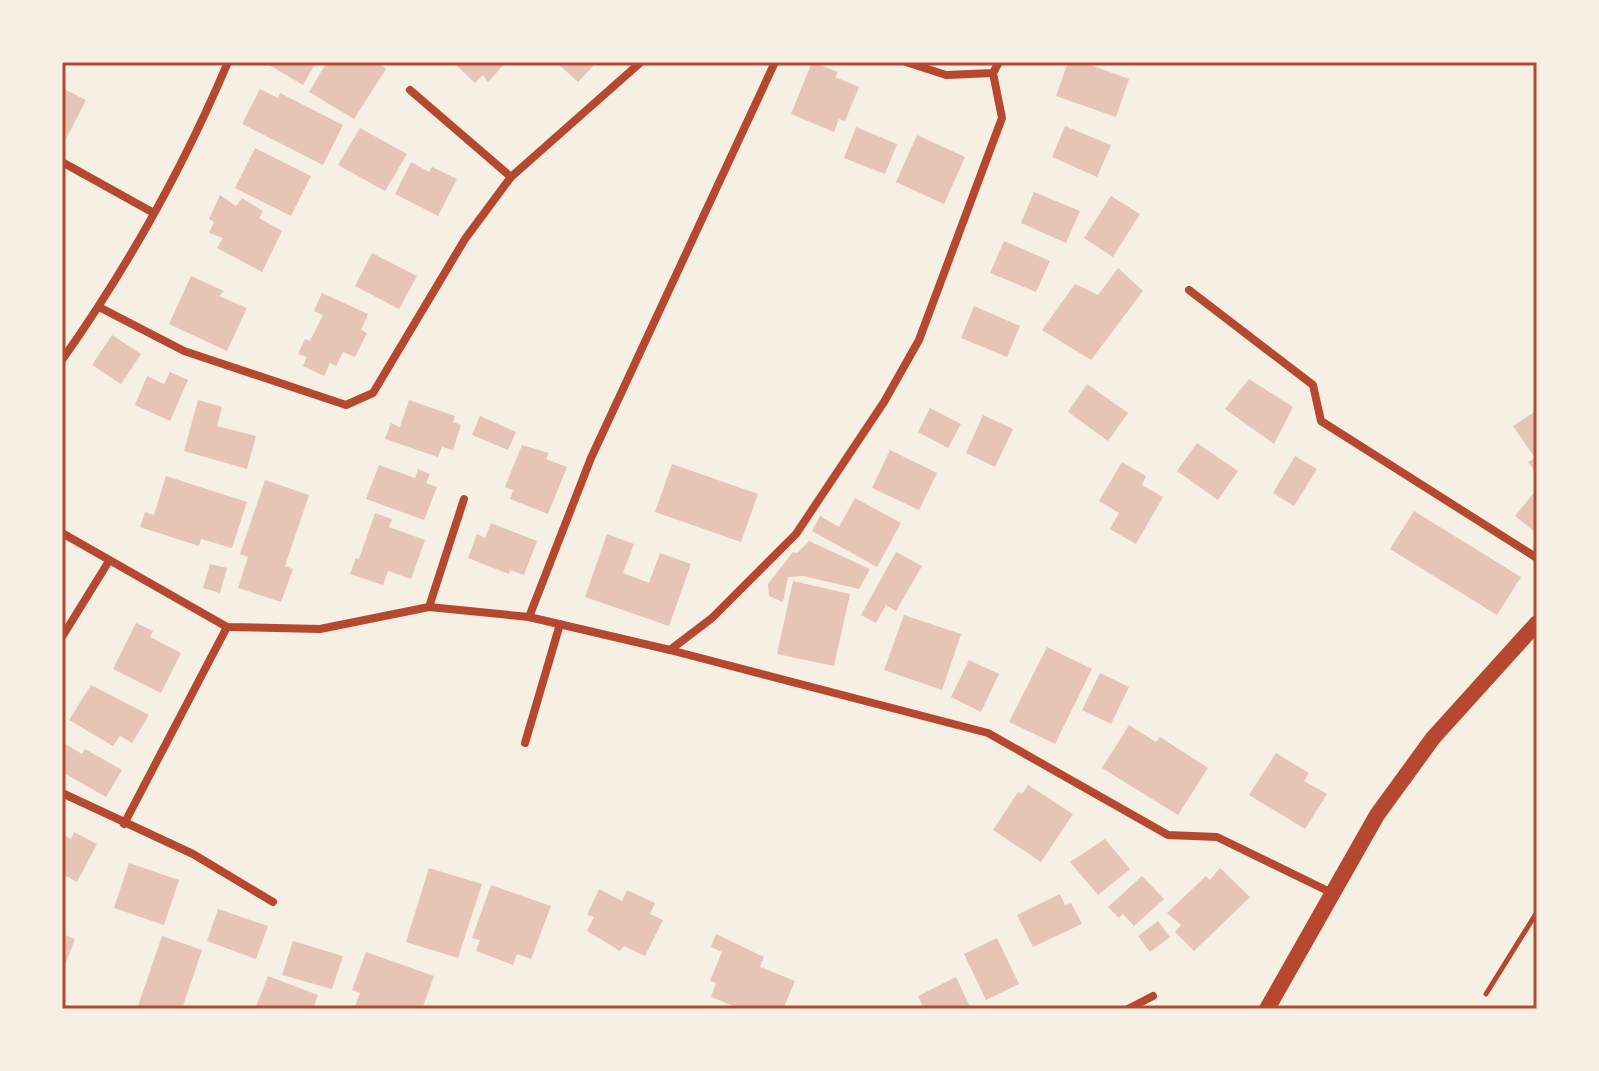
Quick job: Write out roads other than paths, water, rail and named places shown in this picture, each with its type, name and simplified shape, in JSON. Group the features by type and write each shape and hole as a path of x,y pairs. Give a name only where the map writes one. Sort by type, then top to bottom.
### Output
{"main road":[{"path":"1267,1009 1377,815 1433,738 1537,623"}],"street":[{"path":"62,360 99,307 203,121 228,62"},
{"path":"99,307 184,351 346,405 373,393 465,239 511,177 641,62"},
{"path":"529,617 591,458 775,62"},
{"path":"906,62 946,75 993,73"},
{"path":"670,650 712,618 796,534 884,402 919,340 1002,118 993,73 999,62"},
{"path":"410,90 511,177"},
{"path":"62,162 152,212"},
{"path":"1189,290 1313,385 1321,421 1537,558"},
{"path":"429,607 464,499"},
{"path":"62,533 227,627 320,629 429,607 529,617 670,650 988,733 1168,835 1217,837 1332,893"},
{"path":"62,637 109,561"},
{"path":"525,743 560,624"},
{"path":"124,824 227,627"},
{"path":"62,793 193,854 273,902"},
{"path":"1128,1009 1153,996"}]}
